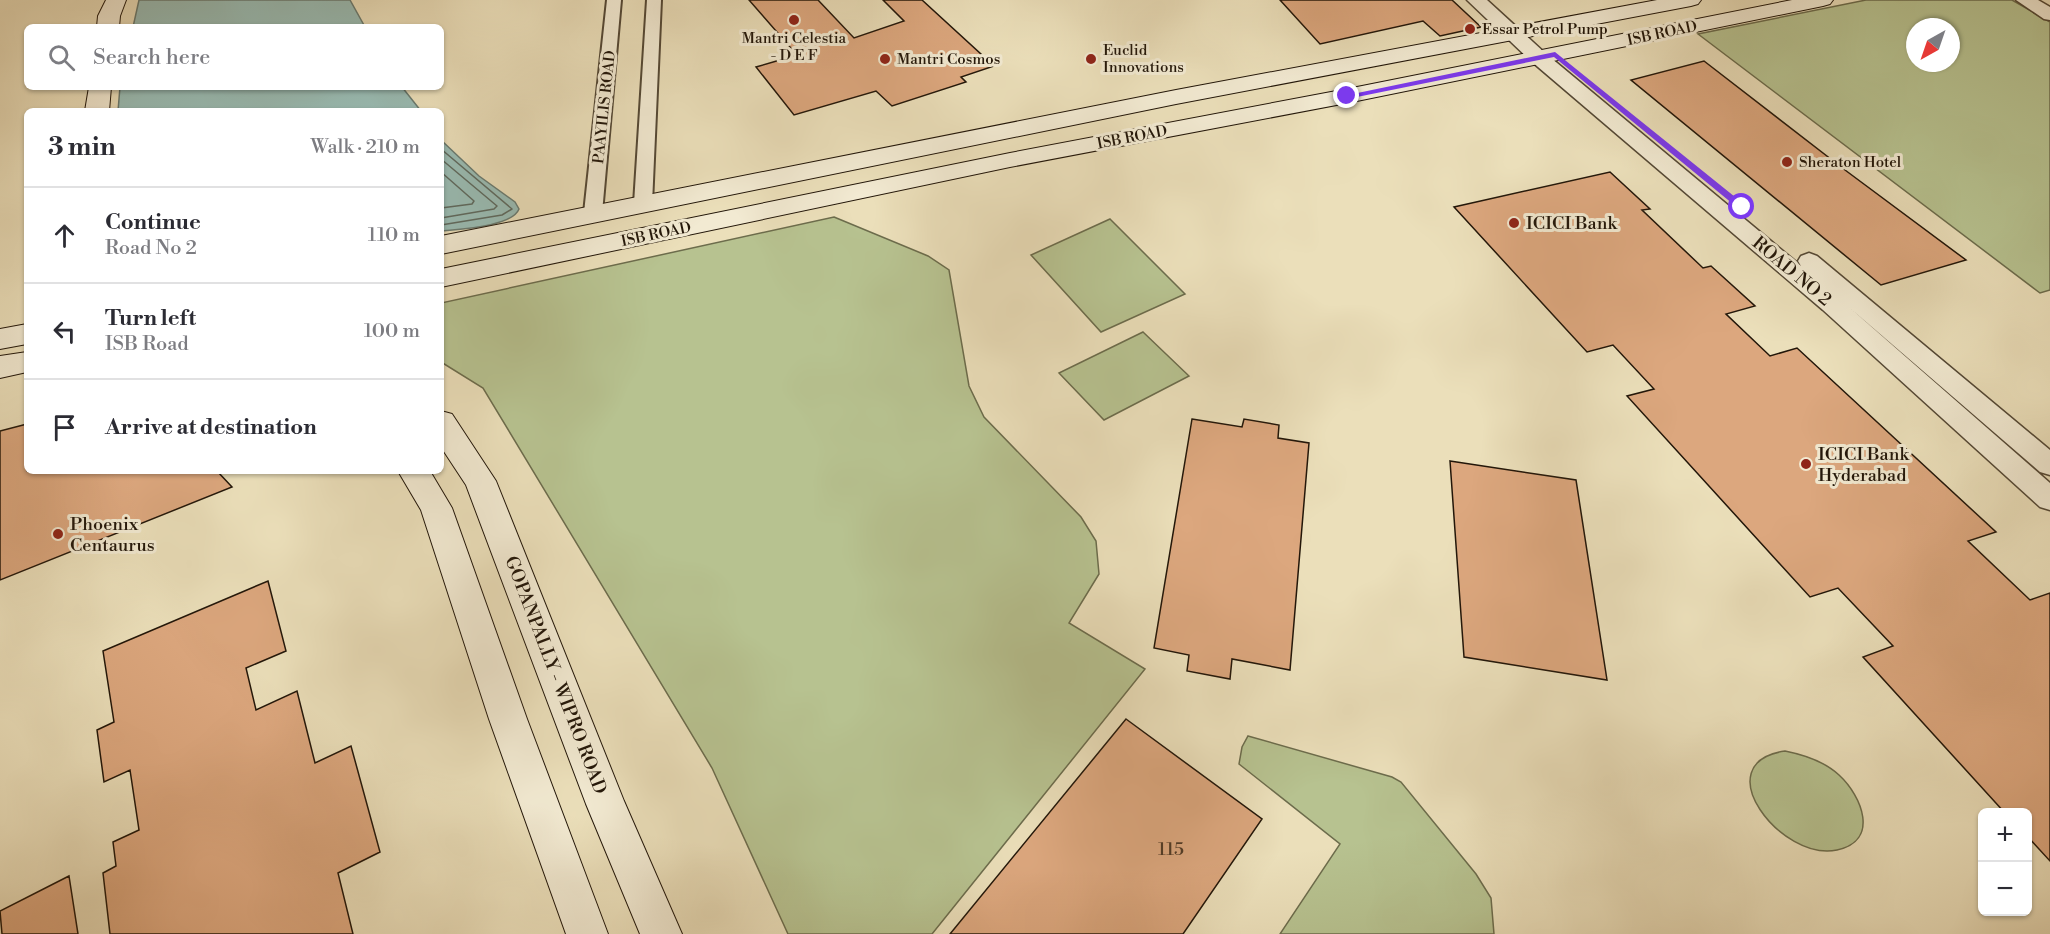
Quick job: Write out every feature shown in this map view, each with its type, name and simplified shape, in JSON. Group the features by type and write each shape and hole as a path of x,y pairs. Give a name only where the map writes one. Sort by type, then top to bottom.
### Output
{"main road":[{"path":"108,24 116,0"},
{"name":"ISB ROAD","path":"444,244 1176,97 1691,0"},
{"name":"ISB ROAD","path":"444,277 1010,160 1823,0"},
{"path":"76,108 78,90"},
{"path":"97,108 100,90"},
{"path":"0,339 24,335"},
{"path":"0,367 24,363"},
{"name":"GOPANPALLY - WIPRO ROAD","path":"444,427 480,481 606,804 661,934"},
{"path":"416,474 436,508 508,719 587,934"}],"street":[{"name":"PAAYILIS ROAD","path":"593,213 614,0"},
{"path":"643,204 654,0"},
{"name":"ROAD NO 2","path":"1476,0 1521,31"},
{"name":"ROAD NO 2","path":"1495,0 1546,56 1822,296 2050,499"},
{"path":"2025,0 2050,15"},
{"name":"ROAD NO 2","path":"1546,56 1883,322 2050,465"}],"green space":[{"path":"1866,0 2012,0 2050,22 2050,290 2040,293 1698,34"},
{"path":"834,217 928,256 949,270 969,386 984,417 1081,517 1096,541 1099,574 1069,623 1145,669 932,934 788,934 712,768 483,388 444,364 444,302"},
{"path":"1110,219 1185,294 1101,332 1031,255"},
{"path":"1143,332 1189,376 1104,420 1059,373"},
{"path":"1248,736 1392,777 1401,782 1476,874 1491,898 1494,934 1280,934 1340,844 1239,764 1242,747"},
{"path":"1785,751 1821,762 1839,775 1854,794 1863,817 1863,828 1859,837 1850,845 1837,850 1816,850 1794,841 1775,827 1760,810 1751,791 1751,773 1762,759"}],"water":[{"path":"139,0 350,0 363,24 134,24"},
{"path":"120,90 404,90 419,108 118,108"},
{"path":"444,143 479,176 515,202 519,209 506,220 472,228 444,231"}],"building":[{"name":"Mantri Cosmos","path":"749,0 818,0 854,38 904,21 883,0 922,0 994,66 961,77 966,82 892,106 876,91 794,115 756,67 797,55"},
{"path":"1280,0 1452,0 1481,27 1440,36 1423,21 1320,44"},
{"path":"1704,61 1966,260 1881,285 1631,80"},
{"name":"ICICI Bank Hyderabad","path":"1610,172 1650,209 1642,210 1703,268 1711,266 1755,306 1726,314 1770,356 1797,348 1996,532 1968,541 2030,600 2050,593 2050,861 2032,841 2032,808 2000,808 1863,657 1893,646 1838,588 1810,597 1627,396 1654,389 1613,345 1587,352 1454,207"},
{"path":"1192,419 1242,427 1244,419 1279,425 1278,438 1309,443 1290,670 1232,659 1230,679 1187,671 1189,655 1154,648"},
{"name":"Phoenix Centaurus","path":"24,425 24,474 220,474 232,487 0,580 0,431"},
{"path":"1450,461 1576,480 1607,680 1464,657"},
{"path":"268,581 286,651 246,668 256,710 297,691 315,763 351,746 380,852 338,873 353,934 110,934 103,873 116,866 113,842 139,830 130,770 104,782 97,730 114,722 103,651"},
{"path":"1126,719 1262,819 1183,934 950,934"},
{"path":"69,876 78,934 2,934 0,911"}],"place":[{"name":"Mantri Celestia - D E F","path":"794,20"},
{"name":"Essar Petrol Pump","path":"1470,29"},
{"name":"Mantri Cosmos","path":"885,59"},
{"name":"Euclid Innovations","path":"1091,59"},
{"name":"Sheraton Hotel","path":"1787,162"},
{"name":"ICICI Bank","path":"1514,223"},
{"name":"ICICI Bank Hyderabad","path":"1806,464"},
{"name":"Phoenix Centaurus","path":"58,534"}],"route":[{"path":"1347,96 1555,54 1742,207"}]}
